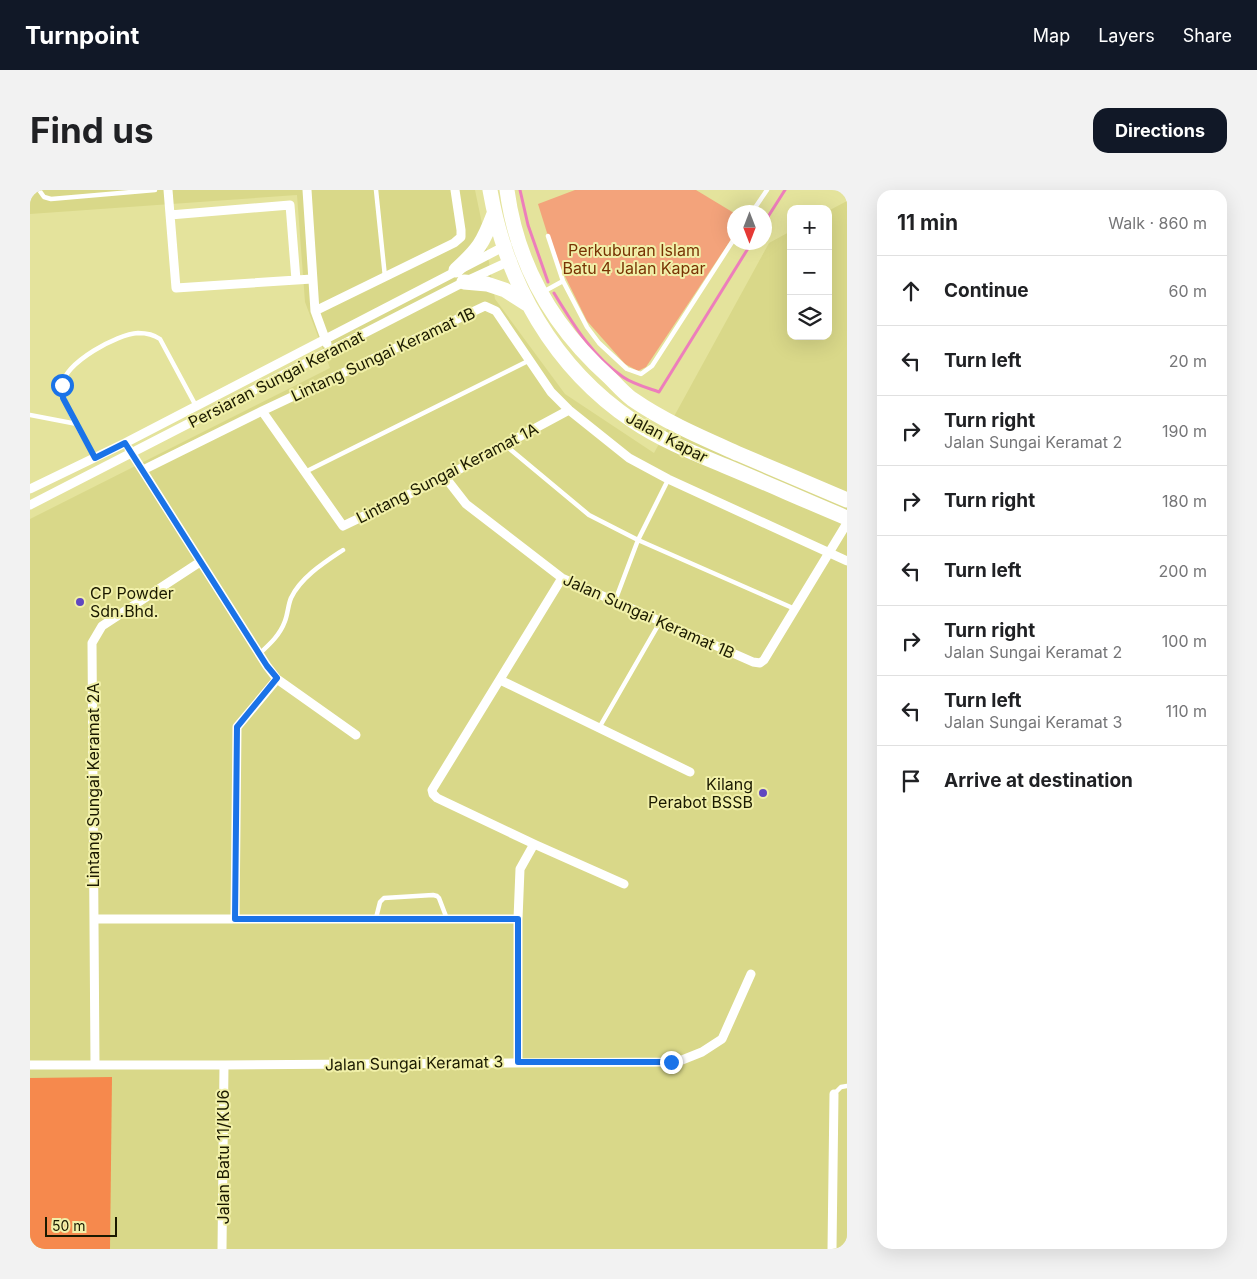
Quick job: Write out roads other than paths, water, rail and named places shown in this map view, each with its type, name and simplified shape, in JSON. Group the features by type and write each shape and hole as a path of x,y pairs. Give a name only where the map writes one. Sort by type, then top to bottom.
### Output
{"highway":[{"name":"Jalan Kapar","path":"490,190 494,214 509,262 527,304 541,328 567,363 610,405 635,423 682,448 847,518"},
{"name":"Jalan Kapar","path":"507,190 510,211 524,256 540,293 556,318 586,356 632,398 687,431 847,500"},
{"path":"494,214 485,238 460,276 505,290 527,304"}],"street":[{"path":"168,190 176,288 312,278"},
{"path":"307,190 315,311 324,340 331,351"},
{"path":"315,311 454,243 461,237 455,190"},
{"path":"170,215 290,205 296,280"},
{"name":"Persiaran Sungai Keramat","path":"30,506 331,351 460,276 504,246 519,240"},
{"name":"Persiaran Sungai Keramat","path":"30,489 125,443 324,340 460,276 524,256"},
{"name":"Lintang Sungai Keramat 1B","path":"142,470 262,410 485,306 496,311 551,392 569,410 630,458 668,480 847,561"},
{"name":"Lintang Sungai Keramat 1A","path":"262,410 343,526 445,477 569,410"},
{"path":"125,443 259,654 277,678 356,735"},
{"name":"Jalan Sungai Keramat 1B","path":"445,477 466,504 562,578 753,662 760,663 764,660 847,523"},
{"name":"Lintang Sungai Keramat 2A","path":"95,1064 92,643 102,626 200,562"},
{"path":"562,578 432,790 437,798 624,884"},
{"path":"235,919 237,727 277,678"},
{"path":"500,680 690,772"},
{"path":"518,1062 520,869 534,844"},
{"path":"94,919 518,919"},
{"name":"Jalan Sungai Keramat 3","path":"30,1065 677,1062 702,1052 722,1039 752,974"},
{"name":"Jalan Batu 11/KU6","path":"222,1249 224,1065"},
{"path":"832,1249 834,1094"}],"lane":[{"path":"39,190 44,197 51,199 155,190"},
{"path":"376,190 385,277"},
{"path":"757,205 767,190"},
{"path":"548,236 563,281 587,327 627,370 641,374 652,366 727,250"},
{"path":"540,293 563,281"},
{"path":"95,458 63,398 62,385 69,370 85,356 100,348 127,335 137,333 152,334 160,339 196,406"},
{"path":"305,472 530,360"},
{"path":"30,415 77,424"},
{"path":"505,445 589,514 638,540 795,609"},
{"path":"615,602 638,540 668,480"},
{"path":"259,654 275,640 285,622 292,598 306,579 324,562 343,550"},
{"path":"599,728 660,622"},
{"path":"376,919 380,902 384,898 433,895 437,896 446,919"},
{"path":"834,1094 841,1087 847,1086"}],"waterway":[{"path":"520,190 528,225 548,282"},
{"path":"772,210 785,190"},
{"path":"554,293 576,328 612,369 641,386 659,392 747,250"}],"place":[{"name":"CP Powder Sdn.Bhd.","path":"80,602"},
{"name":"Kilang Perabot BSSB","path":"763,793"}],"park label":[{"name":"Perkuburan Islam Batu 4 Jalan Kapar","path":"634,259"}]}
